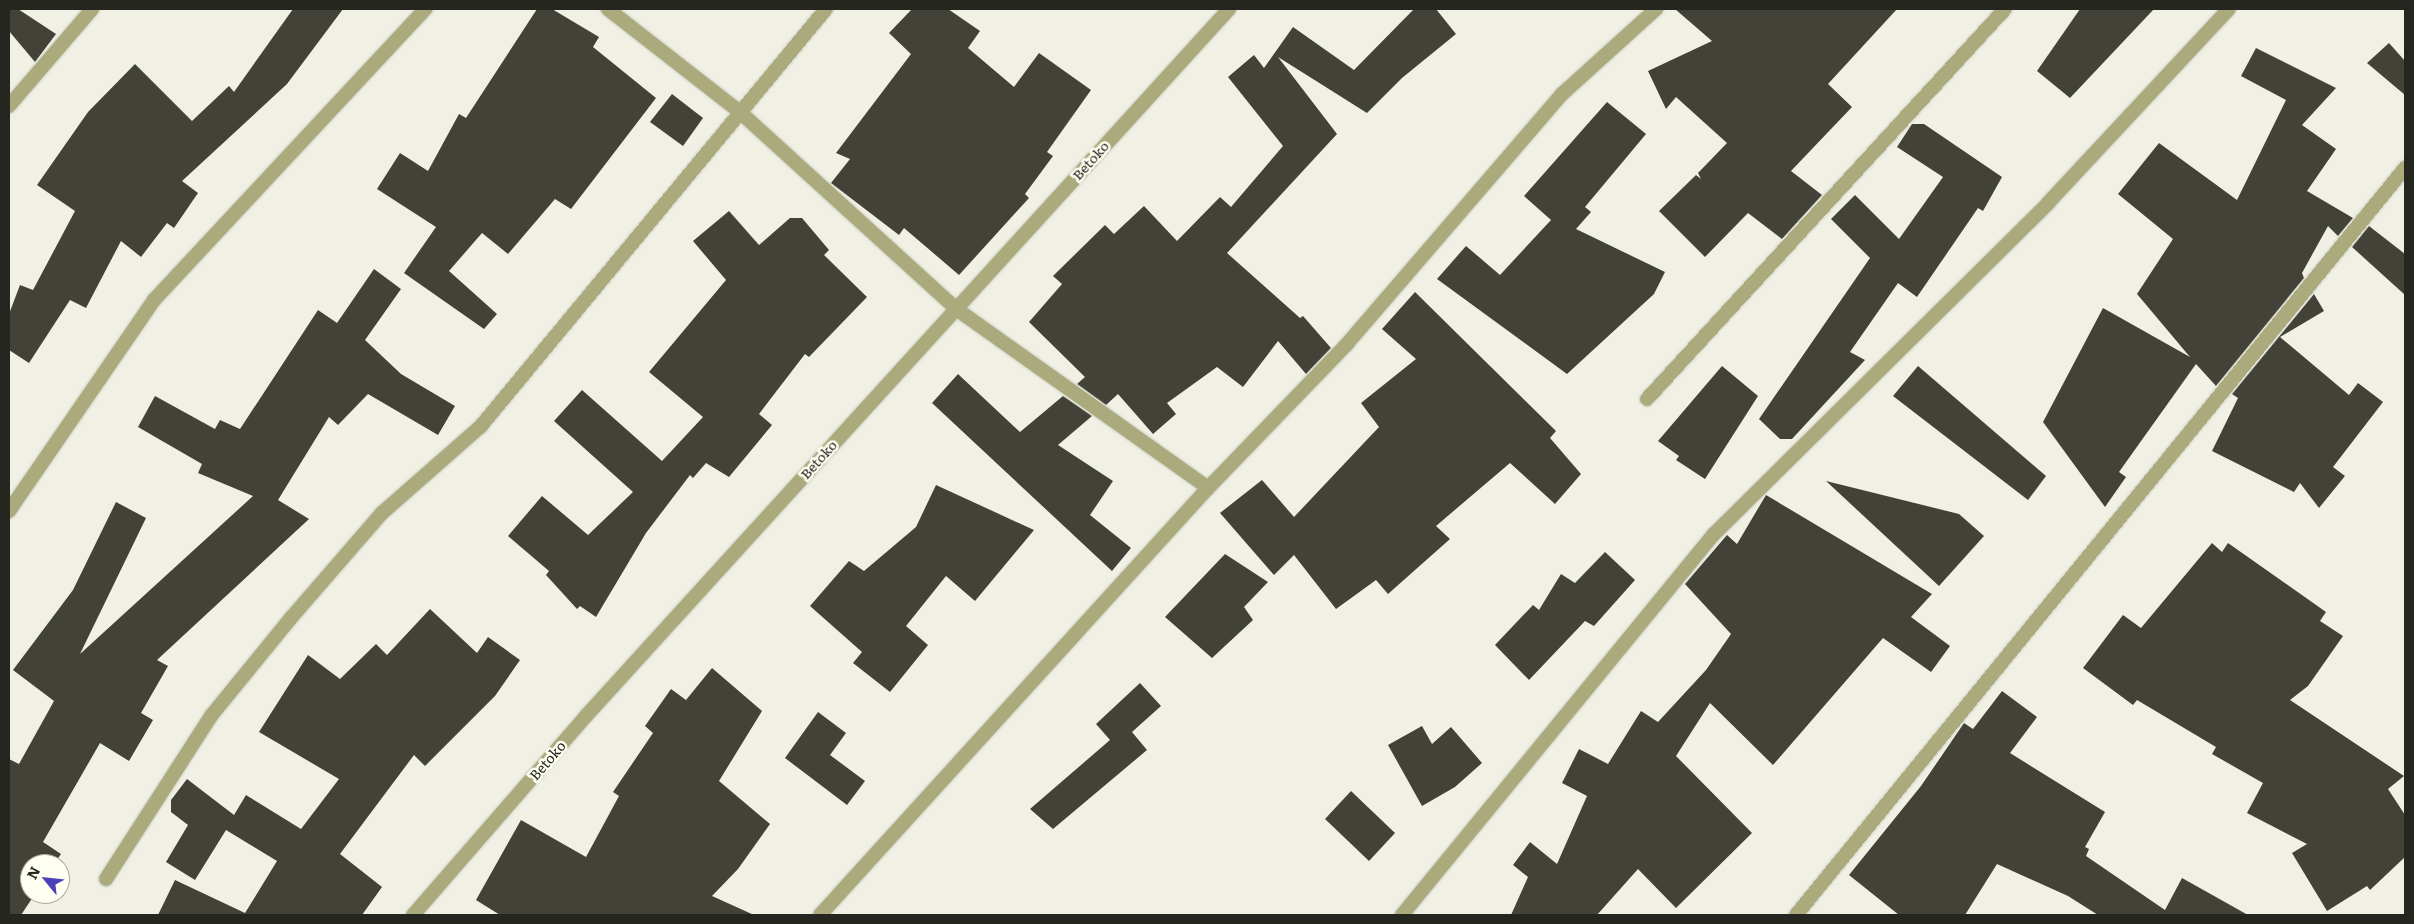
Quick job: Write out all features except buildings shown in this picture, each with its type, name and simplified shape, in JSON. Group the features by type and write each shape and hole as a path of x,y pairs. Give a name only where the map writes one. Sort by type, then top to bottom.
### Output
{"street":[{"path":"9,106 92,9"},
{"path":"9,510 154,300 425,9"},
{"path":"608,9 741,113 955,308 1208,488"},
{"path":"106,879 211,716 285,626 382,513 482,426 826,9"},
{"name":"Betoko","path":"413,915 586,716 955,308 1229,9"},
{"path":"820,915 1208,488 1347,344 1562,94 1656,9"},
{"path":"1647,399 2006,9"},
{"path":"1402,915 1714,534 2048,203 2229,9"},
{"path":"1796,915 2405,168"}]}
